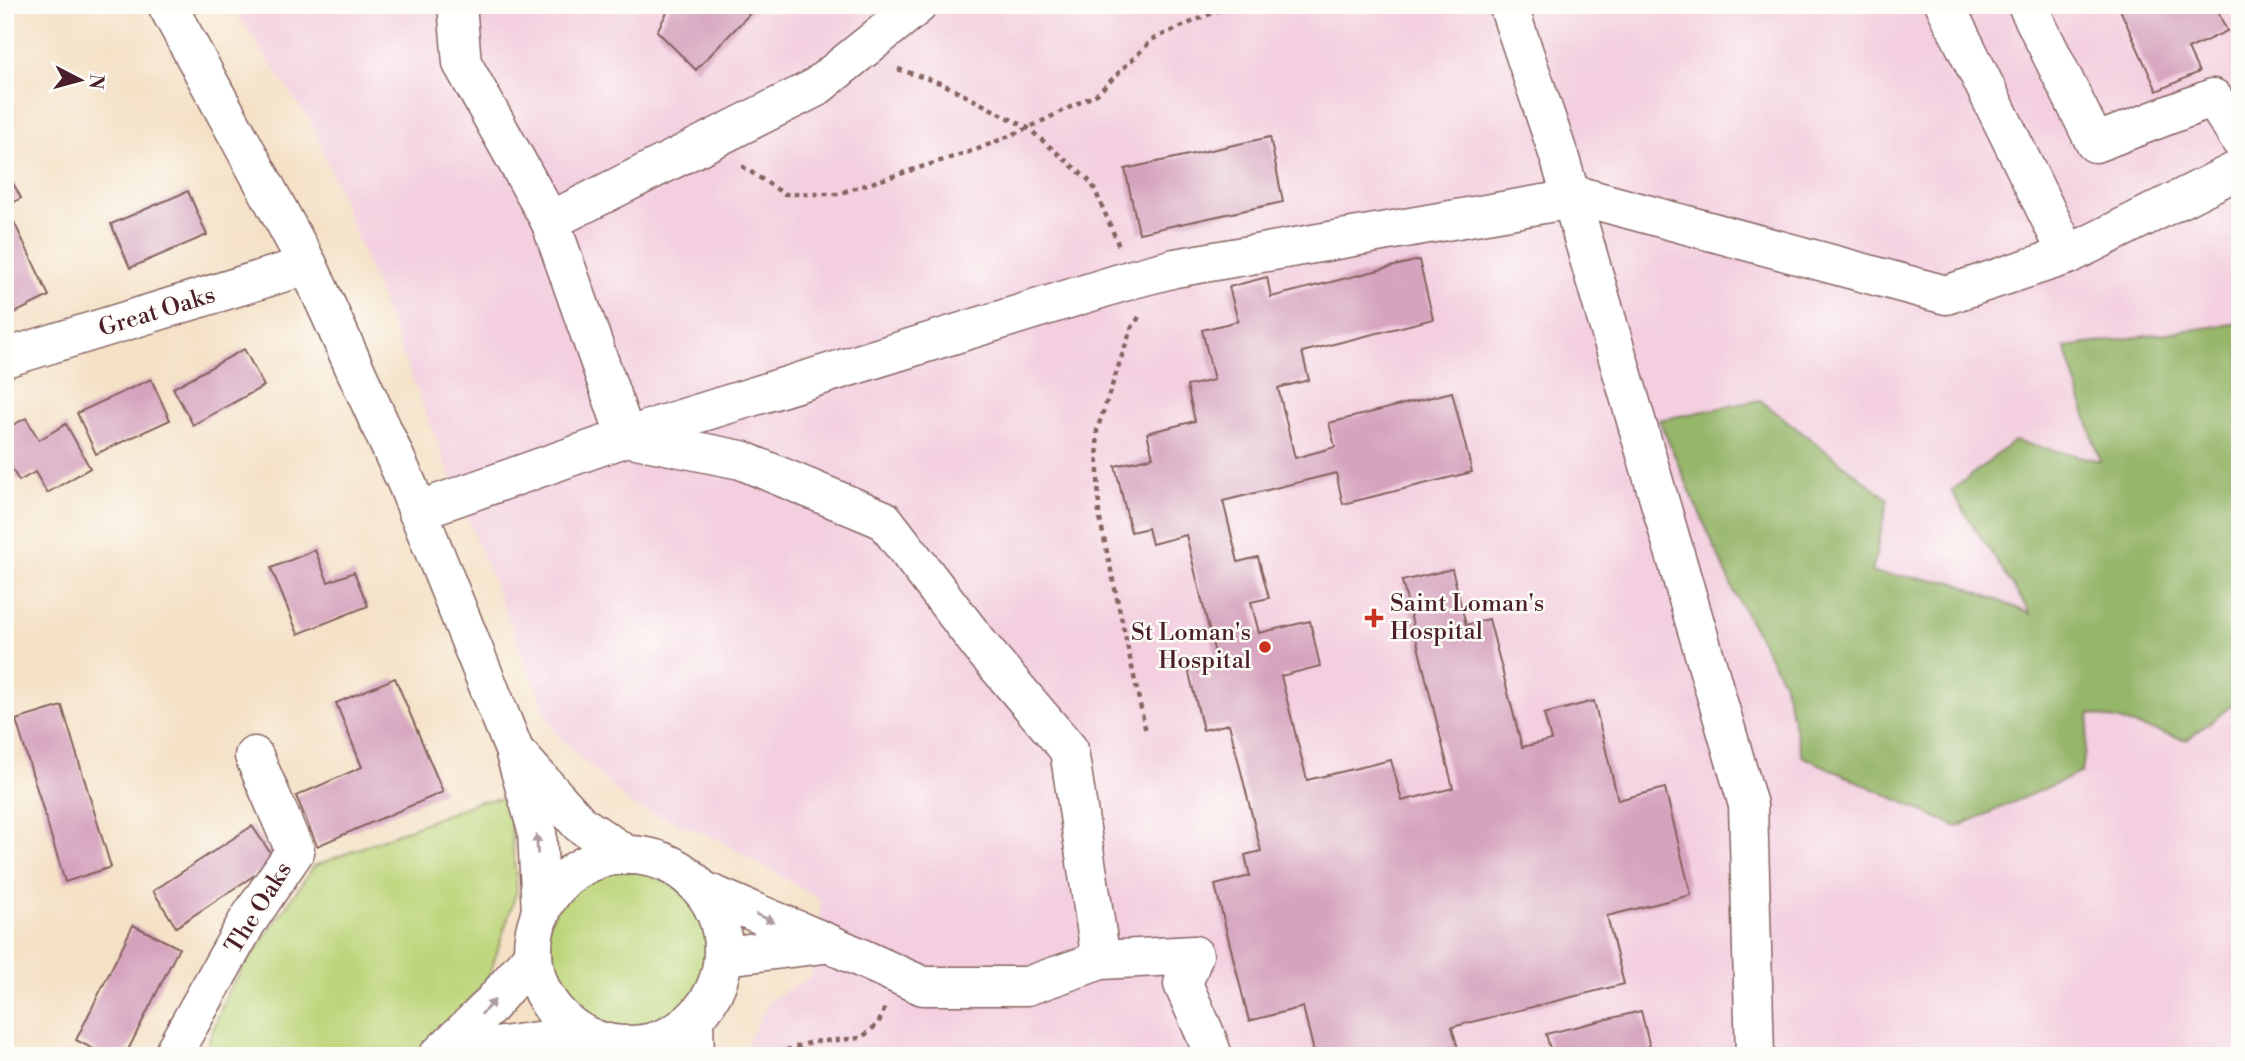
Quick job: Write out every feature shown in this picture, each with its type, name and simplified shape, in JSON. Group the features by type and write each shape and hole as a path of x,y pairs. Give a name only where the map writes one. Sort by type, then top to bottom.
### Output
{"street":[{"path":"167,5 308,265 417,511 514,750 537,830 541,913"},
{"path":"457,5 462,63 550,221 626,437"},
{"path":"550,221 815,88 918,5"},
{"path":"1508,5 1560,159 1748,805 1755,1056"},
{"path":"1945,5 2068,255"},
{"path":"2027,5 2095,143 2213,98 2240,140"},
{"path":"417,511 626,437 1175,268 1583,197 1946,295 2068,255 2240,169"},
{"name":"Great Oaks","path":"5,358 308,265"},
{"path":"626,437 741,460 884,520 982,648 1069,750 1101,960"},
{"path":"514,750 580,824 627,855"},
{"name":"The Oaks","path":"174,1056 247,922 295,851 254,756"},
{"path":"439,1055 544,1040 607,1046 636,1046 694,1038 720,978 724,956 722,933 715,910 702,890 687,875 669,864 649,858 627,855 606,858 585,866 567,878 552,894 541,913 535,933 533,955 538,982 551,1005 569,1025 607,1046"},
{"path":"702,890 923,986 1027,986 1101,960 1194,955 1183,984 1213,1056"},
{"path":"724,956 830,944"},
{"path":"439,1055 489,1007 533,955"}],"path":[{"path":"706,143 784,194 837,194 978,149 1028,128 1097,94 1153,39 1231,5"},
{"path":"855,55 943,84 1028,128 1091,183 1133,279"},
{"path":"1146,733 1099,515 1097,430 1130,329 1175,268"},
{"path":"767,1056 812,1042 861,1038 878,1024 898,975"}],"shaded area":[{"name":"Saint Loman's Hospital","path":"231,5 2240,5 2240,1056 743,1056 770,1000 812,976 821,900 719,840 630,804 554,732 313,126"}],"green space":[{"path":"2240,323 2240,699 2187,740 2090,713 2082,772 1957,827 1802,756 1783,681 1735,594 1659,420 1760,400 1888,499 1872,573 1953,582 2031,614 1951,491 2014,441 2100,461 2065,347"},
{"path":"508,798 517,890 489,976 426,1056 203,1056 229,989 314,866 480,801"},
{"path":"626,871 657,877 684,895 702,922 708,953 702,984 684,1011 657,1029 626,1035 595,1029 568,1011 550,984 544,953 550,922 568,895 595,877"}],"building":[{"path":"671,5 758,5 696,70 657,31"},
{"path":"2118,5 2215,5 2227,31 2188,49 2199,72 2157,91"},
{"path":"1270,137 1283,202 1139,233 1125,169"},
{"path":"5,168 21,198 5,207"},
{"path":"188,191 207,235 130,268 111,224"},
{"path":"13,220 49,296 13,314 5,297 5,223"},
{"name":"St Loman's Hospital","path":"1419,260 1433,319 1302,352 1309,380 1278,388 1295,458 1335,447 1329,423 1452,392 1472,472 1343,504 1336,473 1223,501 1238,562 1258,557 1269,598 1251,602 1259,633 1310,621 1320,666 1281,676 1307,780 1391,760 1402,801 1453,788 1402,581 1452,569 1466,625 1489,619 1522,747 1551,740 1544,714 1594,701 1618,800 1665,788 1691,895 1607,916 1624,984 1452,1027 1460,1056 1315,1056 1303,1007 1249,1021 1215,885 1250,876 1245,855 1261,851 1229,724 1203,730 1188,669 1217,662 1186,535 1152,544 1148,528 1131,532 1115,466 1153,457 1147,433 1195,421 1187,386 1214,380 1202,330 1238,321 1229,287 1267,277 1271,297"},
{"path":"244,349 264,386 193,425 173,388"},
{"path":"151,379 170,420 96,454 77,413"},
{"path":"26,418 39,440 66,424 90,468 47,493 35,472 19,481 5,457 5,429"},
{"path":"315,550 328,582 354,572 368,606 298,634 271,568"},
{"path":"395,678 443,792 317,846 296,796 362,767 336,703"},
{"path":"62,706 111,867 65,882 16,720"},
{"path":"252,826 276,861 176,927 153,891"},
{"path":"133,925 179,948 125,1056 107,1056 76,1040"},
{"path":"1641,1011 1652,1056 1552,1056 1546,1034"}],"place":[{"name":"Saint Loman's Hospital","path":"1374,618"},
{"name":"St Loman's Hospital","path":"1265,647"}]}
